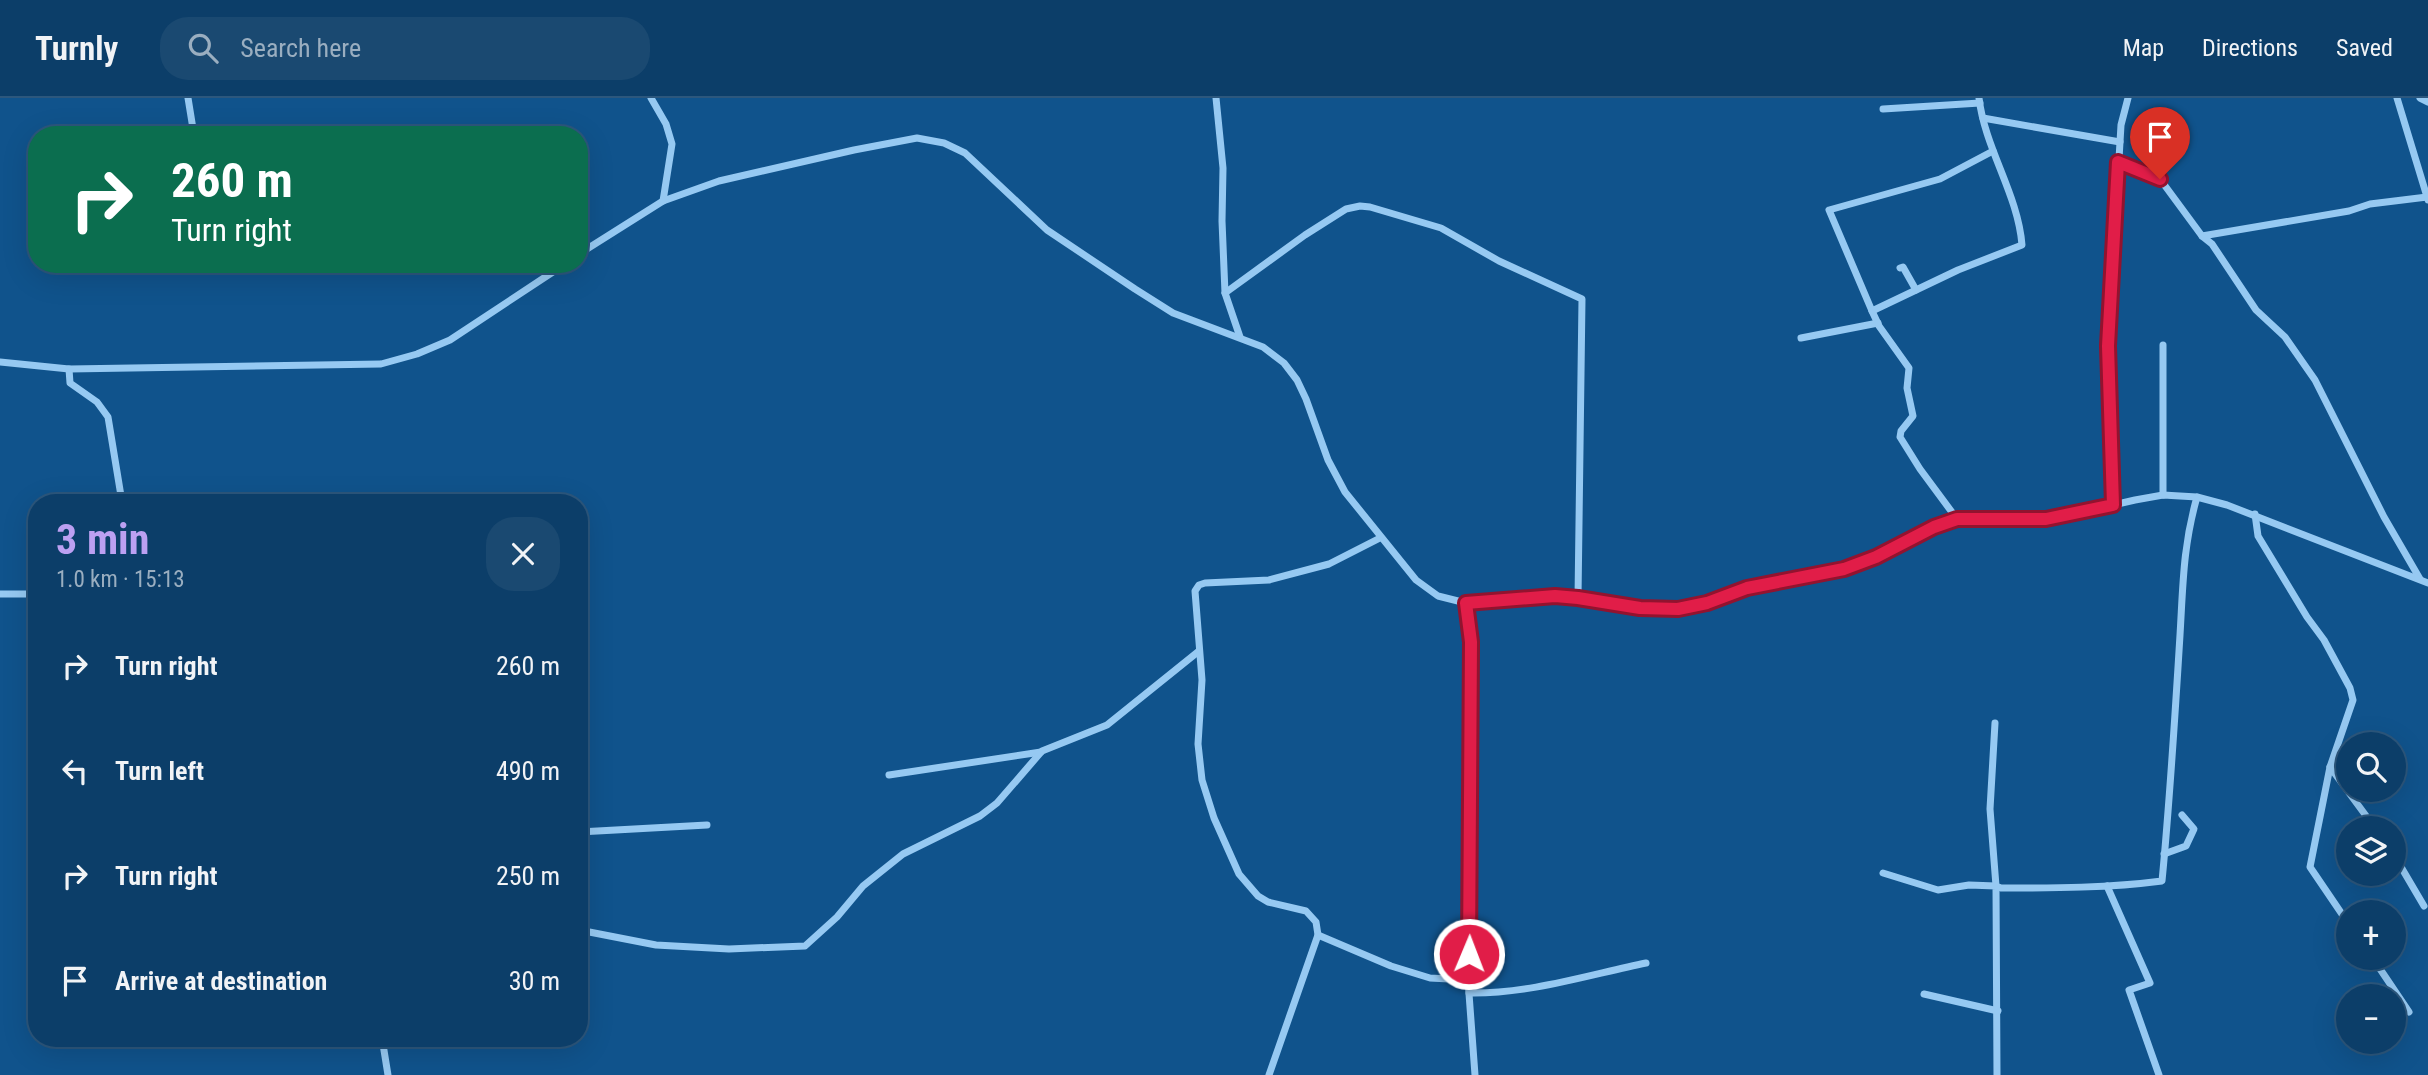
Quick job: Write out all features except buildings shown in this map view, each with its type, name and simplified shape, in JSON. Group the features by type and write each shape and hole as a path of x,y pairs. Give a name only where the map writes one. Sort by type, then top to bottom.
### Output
{"street":[{"path":"188,98 193,126"},
{"path":"651,98 666,124 672,144 663,201"},
{"path":"1216,98 1223,168 1225,293 1240,337"},
{"path":"2113,505 2108,346 2118,162 2121,125 2128,98"},
{"path":"2202,236 2349,211 2370,204 2427,199 2397,98"},
{"path":"2420,98 2428,102"},
{"path":"1872,312 1958,270 2022,245 2013,204 1999,160 1993,151 1980,100 1883,109"},
{"path":"1983,118 2120,142"},
{"path":"588,248 663,201 719,181 917,138 944,143 965,153 1046,230 1135,289 1173,313 1264,347 1284,363 1297,380 1306,399 1328,460 1345,492 1416,580 1438,596 1466,603 1555,596 1640,608 1678,609 1707,603 1747,588 1844,569 1957,519 2046,519 2163,495 2197,497 2255,514 2424,581"},
{"path":"1957,519 1920,469 1900,436 1913,416 1907,388 1909,368 1872,312 1829,210 1940,178 1993,151"},
{"path":"2118,162 2160,179 2202,236 2212,244 2256,310 2285,337 2315,380 2384,517 2424,581"},
{"path":"1225,293 1346,209 1370,206 1448,231 1499,261 1582,299 1578,598"},
{"path":"1900,268 1903,267 1916,290"},
{"path":"0,362 69,369 381,364 417,354 450,340 551,273"},
{"path":"1801,338 1878,323"},
{"path":"2163,345 2163,495"},
{"path":"69,369 71,383 97,402 108,417 121,494"},
{"path":"1883,873 1938,890 1969,886 2107,886 2162,881 2175,729 2181,589 2187,532 2197,497"},
{"path":"2255,514 2258,537 2324,640 2350,688 2353,700 2330,767 2310,867 2336,905"},
{"path":"1269,1075 1318,934 1312,916 1306,911 1268,902 1252,889 1239,874 1214,818 1202,780 1198,744 1202,680 1195,598 1199,585 1269,580 1329,564 1380,538"},
{"path":"0,594 28,594"},
{"path":"1466,603 1471,642 1468,980 1475,1075"},
{"path":"889,775 1042,751 1107,725 1199,651"},
{"path":"1995,723 1990,809 1996,886 1997,1075"},
{"path":"588,932 656,945 729,949 805,946 837,917 863,886 903,854 980,816 997,803 1042,751"},
{"path":"2330,767 2366,816"},
{"path":"2164,854 2186,846 2194,829 2182,815"},
{"path":"588,832 707,825"},
{"path":"2406,875 2424,906"},
{"path":"2107,886 2150,983 2129,990 2159,1075"},
{"path":"1318,934 1391,966 1430,978 1468,980"},
{"path":"1469,993 1521,989 1646,963"},
{"path":"2381,970 2409,1012"},
{"path":"1924,994 1998,1012"},
{"path":"383,1047 388,1075"}],"route":[{"path":"1469,954 1471,642 1466,603 1555,596 1640,608 1678,609 1707,603 1747,588 1844,569 1957,519 2046,519 2113,505 2108,346 2118,162 2160,179"}]}
